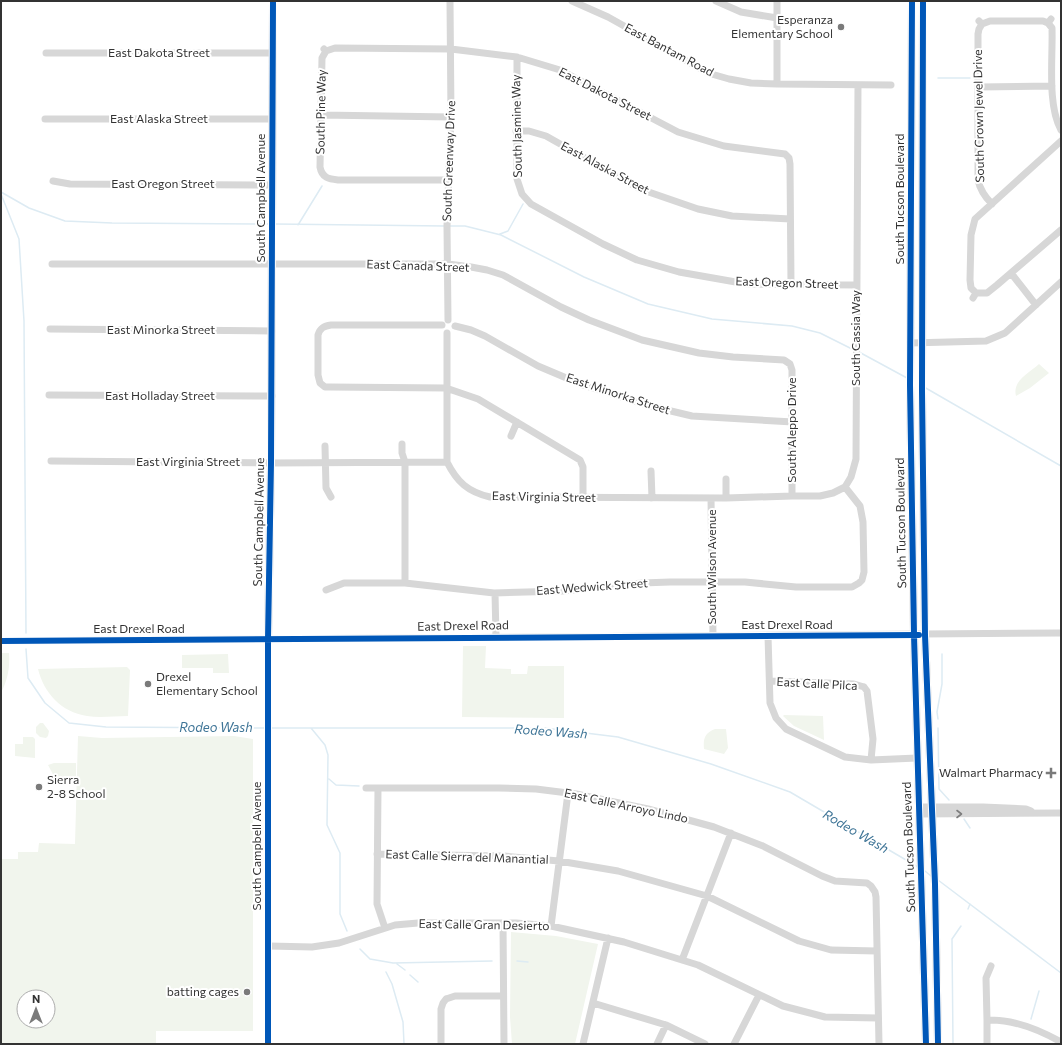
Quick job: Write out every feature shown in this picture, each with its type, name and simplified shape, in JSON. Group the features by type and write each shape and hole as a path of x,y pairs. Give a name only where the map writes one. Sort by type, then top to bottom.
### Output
{"main road":[{"name":"South Campbell Avenue","path":"268,1044 268,639 272,463 273,1"},
{"name":"South Tucson Boulevard","path":"912,1 910,385 914,635 926,1044"},
{"name":"South Tucson Boulevard","path":"923,1 922,391 925,635 935,884 938,1044"}],"street":[{"name":"South Greenway Drive","path":"448,320 447,226 451,117 450,1"},
{"name":"East Bantam Road","path":"572,1 608,17 708,73 751,84 891,85"},
{"path":"716,1 741,12 777,18"},
{"path":"777,1 777,84"},
{"name":"South Crown Jewel Drive","path":"992,204 980,188 978,180 978,34 980,23 990,21 1050,21 1052,28 1052,86"},
{"name":"East Dakota Street","path":"325,50 336,48 450,49 517,57 560,70 678,132 724,146 787,154 790,164 790,219"},
{"name":"South Pine Way","path":"325,50 322,58 320,167 323,178 338,180 448,180"},
{"name":"East Dakota Street","path":"46,52 272,53"},
{"name":"South Jasmine Way","path":"517,57 517,179 522,194"},
{"name":"South Cassia Way","path":"846,487 851,477 856,460 858,85"},
{"path":"979,87 1052,86 1053,108 1056,122 1061,130"},
{"path":"321,115 451,117"},
{"name":"East Alaska Street","path":"45,119 272,119"},
{"name":"East Alaska Street","path":"516,131 529,131 542,134 640,189 698,209 732,216 790,219"},
{"path":"1061,141 975,219 971,235 970,280 971,288 975,295 987,292 1061,230"},
{"name":"East Oregon Street","path":"53,181 70,184 272,185"},
{"name":"East Oregon Street","path":"522,194 531,204 603,244 637,260 679,272 747,284 856,285"},
{"path":"790,219 791,284"},
{"name":"East Canada Street","path":"52,264 448,264 471,267 503,275 561,307 642,340 699,353 733,357 780,359 791,363"},
{"path":"1011,273 1036,305"},
{"path":"910,343 985,342 1005,333 1061,282"},
{"path":"447,333 452,332 454,326 453,322 448,320 443,322 442,325 331,325 323,327 319,330 318,335 318,375 320,383 325,387 446,388 478,399 581,459 583,467 583,498"},
{"path":"442,325 442,330 447,333"},
{"name":"East Minorka Street","path":"454,326 471,330 486,336 538,366 583,385 650,406 692,416 792,422"},
{"name":"East Minorka Street","path":"50,329 272,331"},
{"path":"447,333 447,462"},
{"name":"South Aleppo Drive","path":"791,363 792,496"},
{"name":"East Holladay Street","path":"49,395 272,396"},
{"path":"511,436 518,422"},
{"path":"402,444 402,453 405,462 405,583"},
{"path":"325,446 326,488 331,497"},
{"name":"East Virginia Street","path":"51,461 272,463 447,462 457,479 469,490 480,495 490,497 726,498 820,496 833,493 846,487"},
{"path":"651,471 652,498"},
{"path":"726,479 726,498"},
{"name":"East Wedwick Street","path":"326,590 344,583 405,583 495,593 571,590 642,583 745,582 796,587 852,587 861,584 864,572 863,522 860,506 846,487"},
{"name":"South Wilson Avenue","path":"711,498 712,636"},
{"path":"495,593 496,637"},
{"name":"East Drexel Road","path":"1,641 1061,633"},
{"path":"768,636 770,703 776,718 786,730 845,757 871,760 917,758"},
{"name":"East Calle Pilca","path":"770,681 865,685 873,739 871,760"},
{"name":"East Calle Arroyo Lindo","path":"366,788 536,789 568,793 648,809 714,827 763,846 835,881 874,884 876,897 877,951"},
{"path":"378,788 377,904 385,928"},
{"path":"552,926 568,793"},
{"path":"920,810 1026,814 1034,812 1061,813"},
{"path":"682,960 731,833"},
{"name":"East Calle Sierra del Manantial","path":"377,854 503,856 559,861 618,871 707,896 799,941 831,950 877,951"},
{"name":"East Calle Gran Desierto","path":"269,946 312,947 339,943 395,925 418,923 503,923 552,926 624,942 698,965 759,996 783,1006 825,1017 878,1018"},
{"path":"503,923 504,1044"},
{"path":"583,1044 608,938"},
{"path":"877,951 879,1044"},
{"path":"987,1044 986,978 991,966"},
{"path":"442,1044 441,1009 444,997 503,996"},
{"path":"734,1044 759,996"},
{"path":"593,1002 666,1025 705,1044"},
{"path":"987,1020 1014,1022 1040,1031 1061,1042"},
{"path":"657,1044 666,1025"}],"shaded area":[{"path":"1039,364 1049,373 1030,388 1016,396 1016,386 1026,374"},
{"path":"463,646 486,646 485,668 511,669 511,674 527,674 528,666 564,666 564,718 462,717"},
{"path":"1,653 9,653 9,669 1,693"},
{"path":"228,654 229,673 213,673 213,668 182,668 182,655"},
{"path":"127,667 130,670 128,716 102,717 78,714 62,706 49,693 38,669"},
{"path":"783,716 823,716 824,740 794,726"},
{"path":"40,723 43,723 49,731 46,738 40,737 36,733 36,727"},
{"path":"715,729 726,729 728,748 724,754 704,749 705,736"},
{"path":"78,736 102,738 234,736 253,739 253,1031 156,1031 156,1044 1,1044 1,859 18,859 18,852 38,852 39,843 75,844"},
{"path":"23,737 33,737 35,739 35,758 15,756 15,744 23,744"},
{"path":"54,763 76,763 76,780 56,780 48,765"},
{"path":"511,932 556,936 598,944 575,1044 512,1044 510,1017"}],"waterway":[{"path":"938,78 970,78"},
{"path":"298,225 322,186"},
{"path":"1,192 29,208 65,221 112,223 269,224"},
{"path":"1,194 19,239 24,321 26,633"},
{"path":"500,234 508,231 523,204"},
{"path":"275,224 445,226"},
{"path":"449,226 465,226 501,235 584,277 648,304 712,319 792,326 820,333 854,350"},
{"path":"859,352 907,378"},
{"path":"924,387 1061,466"},
{"name":"Rodeo Wash","path":"26,649 28,678 45,703 69,723 106,727 265,728"},
{"path":"938,719 937,712 942,684 942,654"},
{"name":"Rodeo Wash","path":"271,728 545,728 618,737 711,764 790,792 918,867"},
{"path":"311,728 325,745 328,755 327,825 340,853 340,914 347,931"},
{"path":"938,728 939,789 949,800"},
{"path":"329,779 336,785 359,786"},
{"path":"964,819 970,828"},
{"name":"Rodeo Wash","path":"925,871 931,876"},
{"name":"Rodeo Wash","path":"938,880 1061,973"},
{"name":"Rodeo Wash","path":"968,909 970,904"},
{"path":"953,1044 952,939 961,926"},
{"path":"360,949 370,959 393,963 492,961"},
{"path":"517,961 528,962"},
{"path":"397,964 405,970"},
{"path":"386,972 392,984 403,1022 404,1044"},
{"path":"410,975 418,982"},
{"path":"1031,1019 1039,991"}],"cycle path":[{"path":"268,1044 268,639 271,463 273,1"},
{"path":"912,1 910,385 914,635 926,1044"},
{"path":"923,1 922,391 925,635 935,884 938,1044"},
{"path":"1,641 919,635"}],"place":[{"name":"Esperanza Elementary School","path":"841,27"},
{"name":"Drexel Elementary School","path":"148,684"},
{"name":"Walmart Pharmacy","path":"1051,773"},
{"name":"Sierra 2-8 School","path":"39,787"},
{"name":"batting cages","path":"247,992"}]}
